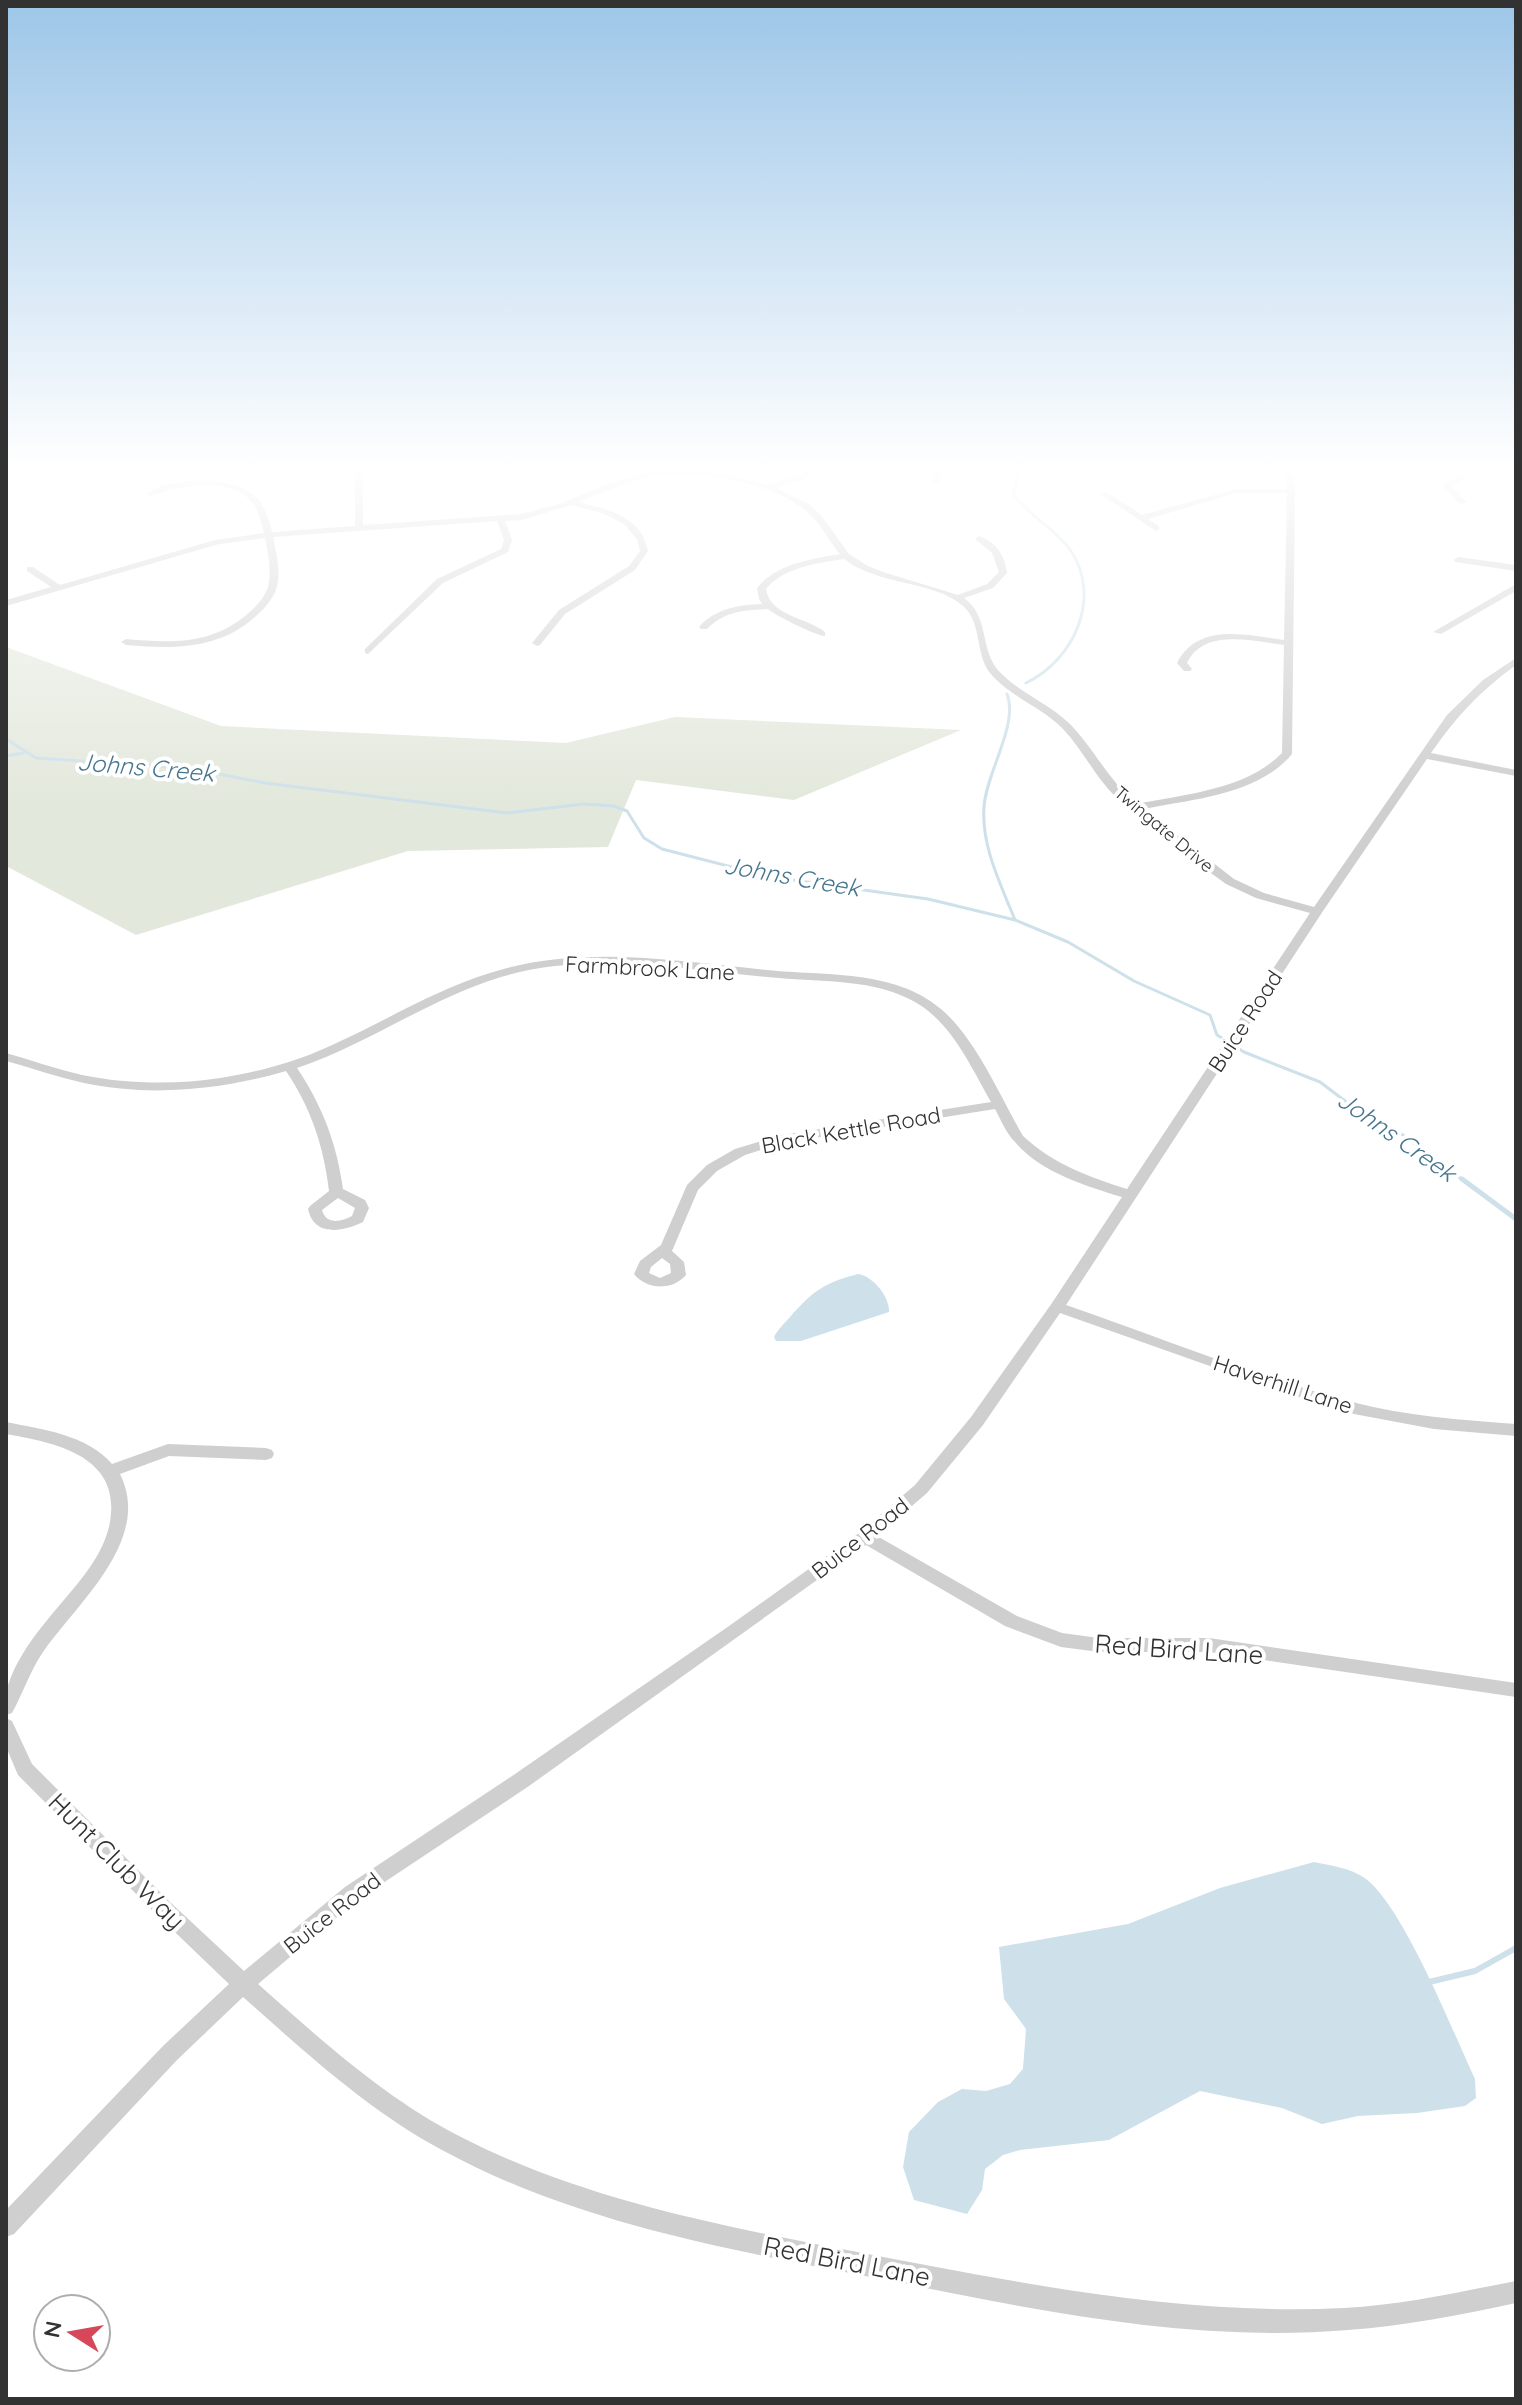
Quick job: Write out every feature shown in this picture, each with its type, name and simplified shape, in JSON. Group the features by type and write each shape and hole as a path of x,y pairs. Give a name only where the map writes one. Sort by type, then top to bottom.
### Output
{"street":[{"path":"48,581 60,589"},
{"path":"6,603 84,581"},
{"path":"126,642 192,645 219,638 240,626 273,591 274,581"},
{"path":"368,651 440,581"},
{"path":"537,643 562,612 611,581"},
{"path":"769,581 762,590 769,606"},
{"path":"899,581 957,598 990,586 995,581"},
{"path":"1136,807 1250,780 1282,762 1289,746 1290,581"},
{"path":"1438,632 1516,587"},
{"name":"Twingate Drive","path":"957,598 976,616 981,647 991,668 1009,685 1064,724 1109,783 1136,807 1229,881 1262,896 1317,911"},
{"path":"704,627 712,618 725,613 769,606 822,634"},
{"path":"1187,669 1182,663 1183,658 1195,645 1206,640 1226,638 1289,643"},
{"name":"Buice Road","path":"6,2226 111,2112 242,1985 352,1893 522,1780 865,1537 921,1489 955,1450 1057,1307 1317,911 1425,755 1467,700 1516,661"},
{"path":"1425,755 1516,773"},
{"name":"Farmbrook Lane","path":"6,1057 73,1077 124,1085 205,1084 289,1066 332,1050 492,976 548,964 607,961 851,980 898,990 926,1004 946,1021 1018,1138 1042,1160 1074,1176 1131,1195"},
{"path":"289,1066 309,1093 323,1124 332,1155 336,1191"},
{"name":"Black Kettle Road","path":"663,1252 692,1188 712,1168 740,1152 781,1139 998,1105"},
{"name":"Haverhill Lane","path":"1057,1307 1354,1408 1434,1423 1516,1430"},
{"path":"6,1428 67,1441 93,1455 111,1471 120,1503 120,1518 105,1557 33,1652 6,1708"},
{"path":"111,1471 168,1450 266,1454"},
{"name":"Red Bird Lane","path":"865,1537 1011,1621 1061,1640 1099,1645 1209,1645 1516,1690"},
{"name":"Hunt Club Way","path":"6,1726 25,1769 242,1985"},
{"name":"Red Bird Lane","path":"242,1985 374,2096 450,2143 549,2189 609,2210 688,2231 1069,2304 1149,2316 1313,2323 1388,2317 1465,2305 1516,2292"}],"shaded area":[{"path":"6,647 221,726 566,743 675,717 961,730 794,800 636,780 608,847 408,851 136,935 6,866"},
{"path":"858,1274 880,1288 889,1312 801,1341 776,1341 774,1337 779,1329 813,1294 836,1281"},
{"path":"1314,1862 1360,1875 1381,1894 1426,1972 1475,2079 1476,2098 1465,2106 1417,2113 1358,2116 1322,2124 1282,2108 1200,2091 1109,2140 1020,2150 1003,2155 985,2169 982,2190 967,2214 914,2200 903,2167 909,2132 938,2102 962,2089 986,2091 1010,2084 1023,2069 1026,2029 1004,1999 999,1947 1128,1924 1220,1888"}],"waterway":[{"path":"1026,683 1043,673 1070,644 1083,607 1083,581"},
{"path":"1007,694 1009,720 986,794 984,822 993,865 1015,920"},
{"name":"Johns Creek","path":"6,739 36,758 188,768 265,783 507,813 584,804 614,806 627,811 644,838 662,849 771,877 928,899 1015,920"},
{"path":"6,756 23,753"},
{"name":"Johns Creek","path":"1015,920 1068,942 1134,981 1210,1015 1217,1035 1244,1052 1320,1082 1361,1113 1403,1135 1464,1181"},
{"name":"Johns Creek","path":"1462,1179 1516,1219"},
{"path":"1429,1982 1475,1971 1516,1948"}]}
